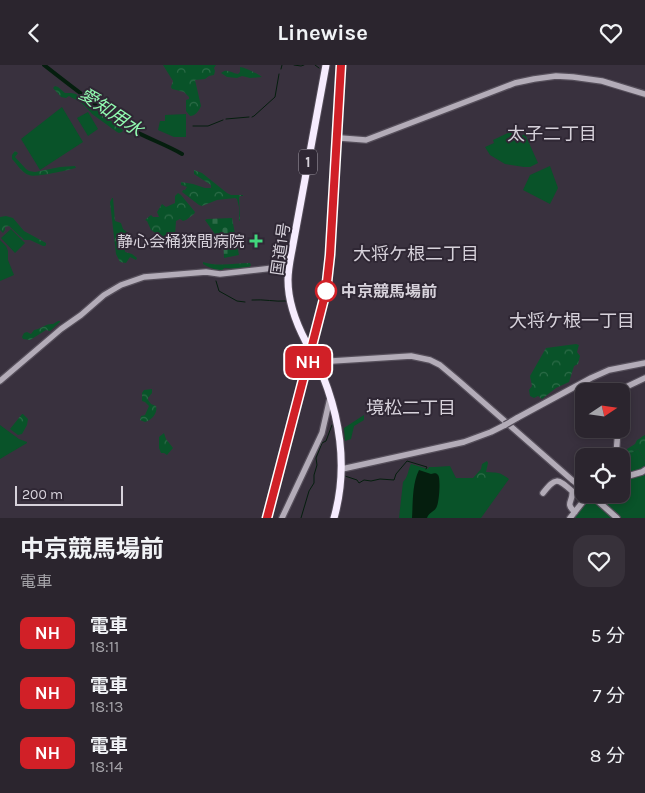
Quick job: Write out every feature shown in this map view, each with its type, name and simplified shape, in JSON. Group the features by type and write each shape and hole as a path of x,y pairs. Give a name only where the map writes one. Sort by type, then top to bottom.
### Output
{"highway":[{"name":"国道1号","path":"326,65 288,281 294,316 316,361 330,397 340,443 342,469 334,518"}],"street":[{"path":"340,138 366,140 515,83 534,79 556,76 574,77 602,81 645,94"},
{"path":"0,381 108,291 121,285 144,277 206,272 220,274 289,267"},
{"path":"316,361 411,356 430,360 440,365 459,381 575,482"},
{"path":"342,469 464,442 485,435 591,378 609,370 645,363"},
{"path":"630,385 645,378"},
{"path":"282,518 322,433 330,397"},
{"path":"630,475 645,470"},
{"path":"543,493 553,483 561,482 572,491 570,508 574,512"},
{"path":"570,518 582,503"},
{"path":"600,503 617,518"}],"green space":[{"path":"163,65 216,65 214,75 205,79 195,80 201,106 192,116 186,111 186,100 189,97 184,92 172,89 173,81"},
{"path":"240,67 262,77 250,78 242,76 237,78 227,77 221,73 227,71 238,74"},
{"path":"55,86 65,93 76,94 123,130 122,132 117,132 92,114 79,101 69,96 66,98 61,97 53,88"},
{"path":"62,107 83,142 40,170 21,139"},
{"path":"88,112 98,129 88,136 77,118"},
{"path":"186,114 186,137 174,137 158,130 160,121 165,121 165,115"},
{"path":"514,130 519,132 521,136 525,134 538,163 530,167 505,164 490,155 485,147 494,143 493,140"},
{"path":"15,151 18,153 15,157 29,171 35,172 75,166 76,168 32,176 26,174 12,159"},
{"path":"550,166 558,188 550,204 523,190 530,175"},
{"path":"194,170 202,173 227,193 243,195 239,198 239,221 237,199 217,200 202,206 182,192 187,187 181,185 181,182 211,188 211,185 194,174"},
{"path":"178,193 195,212 186,220 180,219 176,221 175,235 178,236 179,242 164,244 160,236 151,230 145,220 151,215 159,217 157,212 162,204 166,207 175,203 175,196"},
{"path":"112,198 115,221 121,223 123,229 127,232 123,239 125,252 137,258 136,260 130,257 126,263 120,262 116,254 110,202"},
{"path":"0,217 13,218 24,231 46,243 46,245 43,246 30,240 24,240 9,226 5,227 3,233 0,230"},
{"path":"232,218 239,255 224,258 223,236 217,237 205,220"},
{"path":"11,229 25,243 15,253 1,238"},
{"path":"0,240 8,251 8,260 14,275 0,281"},
{"path":"203,262 221,265 250,263 251,265 249,268 224,268 222,271 207,266"},
{"path":"58,321 60,322 50,331 46,330 30,340 23,339 22,337 24,333 31,334 34,330"},
{"path":"579,345 577,352 580,356 578,364 574,366 569,382 556,388 542,399 538,396 534,398 530,396 529,390 532,386 530,376 546,348"},
{"path":"152,389 148,400 156,406 156,411 152,418 145,422 140,420 141,416 145,415 149,406 142,401 142,393 144,390"},
{"path":"22,414 28,419 27,425 22,434 18,435 10,429"},
{"path":"364,415 364,420 354,426 351,439 345,441 344,428"},
{"path":"0,425 27,443 0,459"},
{"path":"164,433 173,448 167,455 161,453 159,448 159,437"},
{"path":"645,435 645,461 637,449 630,454 629,448 635,444 637,440"},
{"path":"637,449 639,450 645,461 645,467 642,470 630,473 630,454"},
{"path":"487,461 486,472 490,473 490,478 485,481 481,478 473,478 481,469 482,464"},
{"path":"411,464 428,469 429,467 450,466 456,478 481,478 485,472 498,473 509,479 481,518 399,518 403,482"},
{"path":"645,474 645,518 574,518 586,503 630,503 630,478"},
{"path":"640,476 643,478 641,482 630,483 630,479"}],"shaded area":[{"path":"419,470 436,474 439,477 438,504 427,518 412,518 414,487"}],"waterway":[{"name":"愛知用水","path":"44,65 129,128 182,154"},
{"path":"281,69 282,65"},
{"path":"294,65 304,65"},
{"path":"315,65 319,68"},
{"path":"252,117 275,97 279,74"},
{"path":"226,119 249,117"},
{"path":"193,126 208,126 223,120"},
{"path":"216,281 219,291 237,301 245,302"},
{"path":"252,300 286,301"},
{"path":"301,518 309,491 314,483 317,465 316,458 322,443 326,441 332,425"},
{"path":"345,476 357,480 359,483 364,480 394,480 396,474 407,461 427,467 426,469"}],"railway":[{"path":"267,518 326,291 330,255 341,65"}],"train":[{"name":"NH","path":"267,518 326,291 330,255 341,65"}],"place":[{"name":"静心会桶狭間病院","path":"256,241"},
{"name":"中京競馬場前","path":"326,291"}],"district":[{"name":"太子二丁目","path":"552,134"},
{"name":"大将ケ根二丁目","path":"416,254"},
{"name":"大将ケ根一丁目","path":"572,321"},
{"name":"境松二丁目","path":"411,408"}]}
